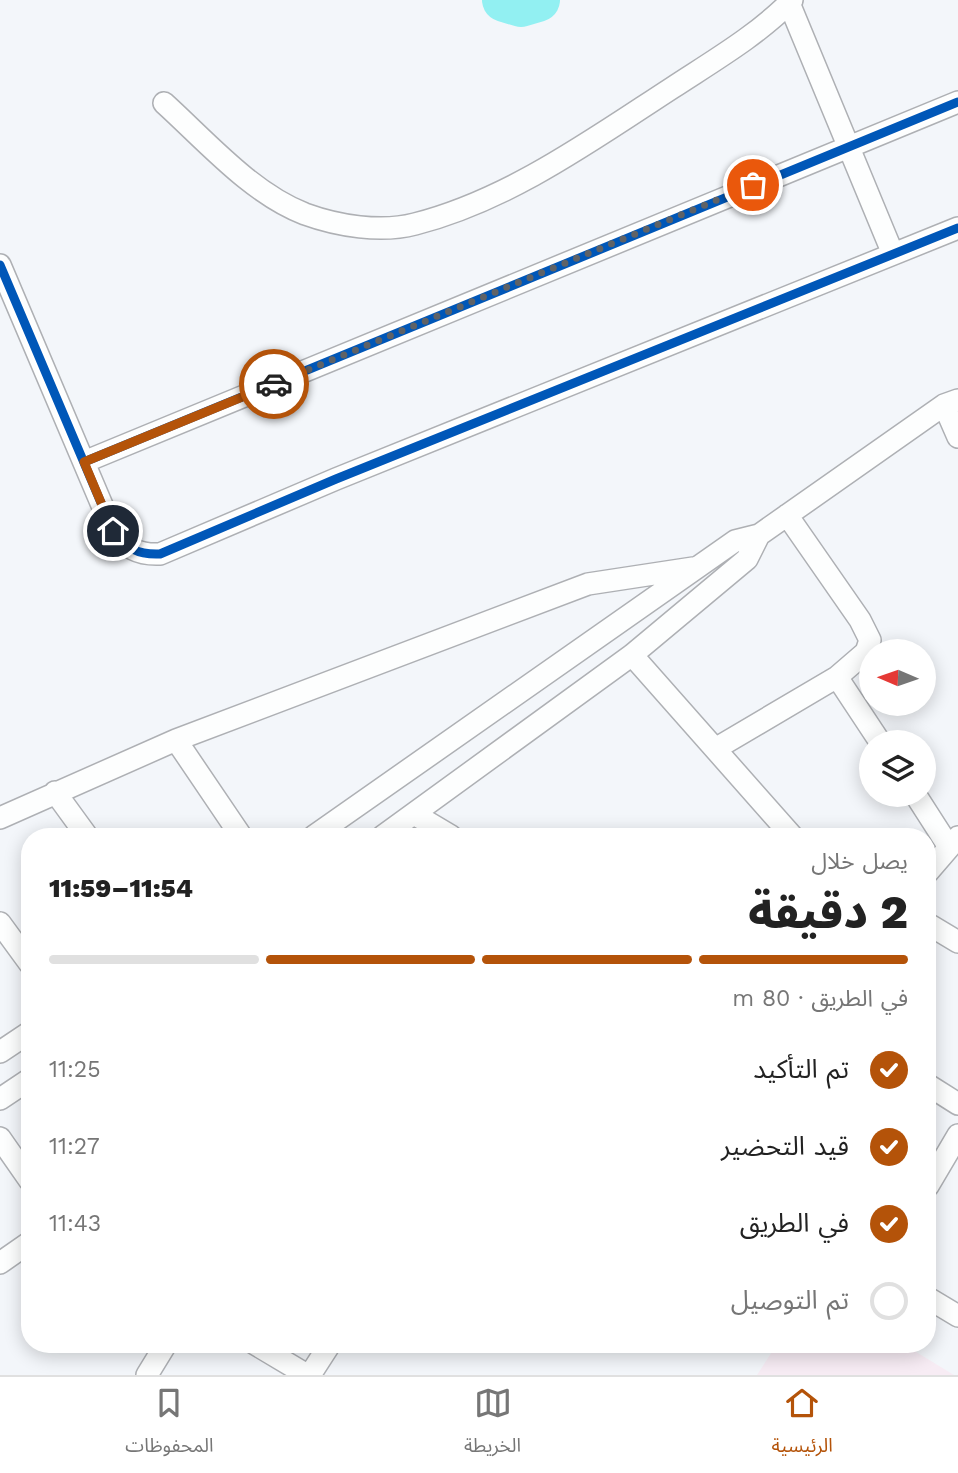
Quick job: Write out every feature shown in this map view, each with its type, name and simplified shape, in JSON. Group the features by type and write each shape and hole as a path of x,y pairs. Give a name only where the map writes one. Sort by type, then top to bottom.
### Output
{"street":[{"path":"164,103 266,193 305,214 343,224 377,228 414,224 500,194 615,125 723,54 791,1 893,254"},
{"path":"84,462 958,102"},
{"path":"0,265 113,531 135,552 160,554 336,479 958,228"},
{"path":"325,828 735,541 759,535 951,403 958,437"},
{"path":"715,749 837,677 866,652 870,640 860,620 787,515"},
{"path":"394,828 632,655 747,559 759,535"},
{"path":"0,818 176,740 589,584 698,567"},
{"path":"632,655 785,828"},
{"path":"837,677 872,730"},
{"path":"176,740 236,828"},
{"path":"55,792 81,828"},
{"path":"926,807 954,842 936,863"},
{"path":"414,814 438,828"},
{"path":"0,923 21,952"},
{"path":"936,929 958,942"},
{"path":"0,1052 21,1038"},
{"path":"0,1099 21,1085"},
{"path":"936,1090 958,1104"},
{"path":"936,1172 958,1135"},
{"path":"0,1138 21,1168"},
{"path":"0,1263 21,1248"},
{"path":"936,1303 958,1316"},
{"path":"147,1375 160,1353"},
{"path":"270,1353 308,1375 324,1353"}],"shaded area":[{"path":"771,1353 918,1353 954,1375 757,1375"}],"waterway":[{"path":"504,0 521,5 538,0"}],"cycle path":[{"path":"84,462 958,102"},
{"path":"0,265 113,531 133,549 160,554 336,479 958,228"}],"way so far":[{"path":"274,384 753,185"}],"route":[{"path":"113,531 84,462 274,384"}]}
